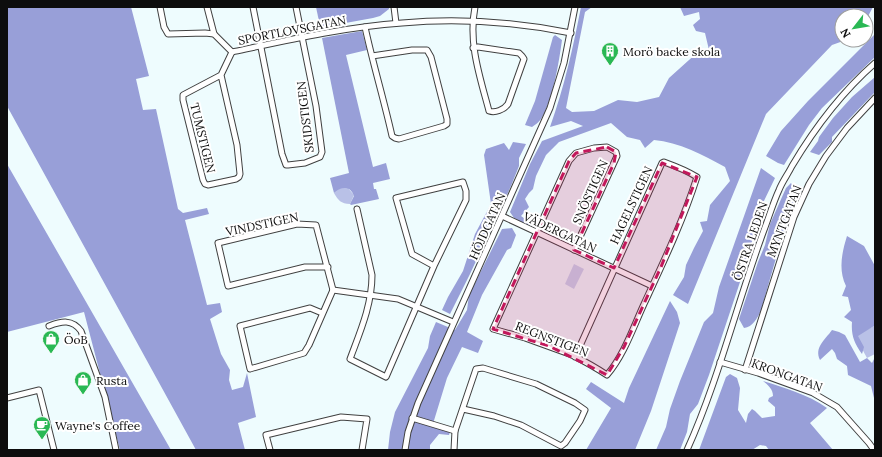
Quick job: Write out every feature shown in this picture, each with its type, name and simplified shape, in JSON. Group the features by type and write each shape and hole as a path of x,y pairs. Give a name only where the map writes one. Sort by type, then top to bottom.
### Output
{"street":[{"path":"160,7 164,27 168,34 214,34"},
{"path":"207,7 214,34 232,52 221,75"},
{"name":"SKIDSTIGEN","path":"252,7 284,160 286,164 293,165 318,158 322,152 316,106 296,7"},
{"path":"394,7 396,23"},
{"path":"473,48 478,47 519,53 524,59 506,108 492,112 489,111 473,48 472,21 475,7"},
{"name":"HÖJDGATAN","path":"405,450 412,418 421,396 550,108 564,63 575,7"},
{"name":"SPORTLOVSGATAN","path":"232,52 303,37 396,23 472,21 521,25 571,33"},
{"path":"365,27 372,56 392,136 399,138 447,124 431,57 427,50 412,50 372,56"},
{"name":"ÖSTRA LEDEN","path":"687,450 700,422 749,270 779,189 802,149 820,125 848,90 875,63"},
{"name":"TUMSTIGEN","path":"221,75 237,145 240,174 236,179 208,185 205,184 203,180 183,95 221,75"},
{"name":"MYNTGATAN","path":"745,370 794,217 809,184 826,156 847,128 875,98"},
{"name":"SNÖSTIGEN","path":"537,232 572,156 576,153 594,148 607,147 613,149 616,152 614,163 574,250"},
{"name":"HAGELSTIGEN","path":"614,268 662,163 664,162 688,171 697,177 676,233 652,286"},
{"path":"356,209 372,276 368,311 350,360 386,378 434,266 466,200 466,191 463,182 396,198 412,254 434,266"},
{"name":"VÄDERGATAN","path":"502,216 652,286"},
{"name":"VINDSTIGEN","path":"328,267 305,267 228,286 218,243 297,224 316,226 328,267 333,290"},
{"name":"REGNSTIGEN","path":"537,232 493,328 525,338 575,357 607,374 614,367 652,286"},
{"path":"575,357 614,268"},
{"path":"322,313 310,308 240,326 250,369 304,353 333,290 398,299 454,322"},
{"path":"49,326 59,322 68,322 78,327 81,331 105,397 116,450"},
{"name":"KRONGATAN","path":"720,362 814,393 837,407 874,450"},
{"path":"456,450 455,431 476,369 483,368 536,384 575,403 585,410 580,421 565,443 561,446 521,425 494,416 463,409"},
{"path":"7,398 39,390 54,450"},
{"path":"270,450 266,435 341,417 367,419 362,450"},
{"path":"412,418 455,431"}],"highlighted area":[{"path":"607,147 616,152 614,163 574,250 614,268 662,163 697,177 661,267 624,347 607,375 549,346 493,329 569,161 576,153"}],"shaded area":[{"path":"7,7 131,7 149,76 136,79 143,110 156,109 178,209 183,213 207,208 209,214 185,220 207,305 220,303 222,312 210,319 221,354 230,370 229,380 232,390 243,387 247,373 256,417 238,423 245,450 196,450 7,106"},
{"path":"316,7 389,7 389,9 380,16 373,18 329,26 320,26"},
{"path":"581,7 592,7 585,12 566,108 572,112 594,111 618,100 637,102 659,97 669,78 699,51 709,50 705,33 696,31 693,25 700,19 699,12 684,16 680,7 873,7 834,8 834,44 766,114 688,304 673,295 684,277 686,265 703,231 700,222 707,221 710,205 730,181 725,167 708,158 682,146 663,141 654,140 645,148 640,140 627,137 611,123 559,142 546,155 536,176 533,189 525,199 529,207 521,216 528,221 530,227 514,218 510,212 530,164 542,141 583,126 571,121 550,127 560,98"},
{"path":"362,31 367,50 346,55 373,167 386,163 390,179 373,183 379,199 351,205 350,204 354,196 352,192 348,189 342,188 334,193 330,178 349,173 322,38"},
{"path":"875,34 875,57 822,108 809,125 784,165 766,156 781,131 808,101 861,48 874,48"},
{"path":"555,35 562,40 557,70 549,102 538,122 532,127 525,125 535,101 553,37"},
{"path":"875,77 875,92 832,137 832,142 819,155 810,152 833,118 852,97"},
{"path":"513,142 526,144 519,158 519,166 470,274 450,314 442,310 463,271 475,234 491,204 484,155 486,149 504,143 509,150"},
{"path":"7,164 171,450 120,450 84,312 7,332"},
{"path":"761,168 775,178 762,205 744,270 709,375 698,404 690,414 687,432 680,450 656,450 666,427 670,409 680,381 704,322 713,313 719,287"},
{"path":"791,183 798,196 782,238 761,311 750,326 744,328 739,319 765,245 770,224 786,188"},
{"path":"344,187 348,188 354,195 350,204 340,201 334,193"},
{"path":"512,228 516,235 511,248 507,250 482,295 467,332 483,341 478,353 462,347 447,378 432,427 450,432 449,435 439,434 430,445 430,450 388,450 390,432 395,412 428,348 430,336 436,322 455,330 467,310 469,295 502,229"},
{"path":"847,236 864,246 875,266 875,328 874,326 858,336 864,347 862,354 854,339 852,322 844,317 851,310 848,297 842,296 846,286 841,267"},
{"path":"574,264 584,269 574,289 565,284"},
{"path":"670,301 677,312 680,323 651,411 635,450 586,450 611,408 586,389 591,382 624,403 629,388"},
{"path":"874,326 875,354 867,358 855,336"},
{"path":"832,330 845,335 860,362 867,358 872,363 875,357 875,402 871,386 848,375 847,366 837,359 832,349 820,360 818,351 819,347"},
{"path":"730,374 737,378 740,388 738,410 746,423 748,414 752,409 762,418 775,416 775,407 768,401 769,398 773,396 772,391 763,381 804,395 827,408 810,423 833,450 769,450 766,446 760,445 752,450 699,450 726,377"}],"place":[{"name":"Morö backe skola","path":"610,66"},
{"name":"ÖoB","path":"51,354"},
{"name":"Rusta","path":"83,395"},
{"name":"Wayne's Coffee","path":"42,440"}]}
